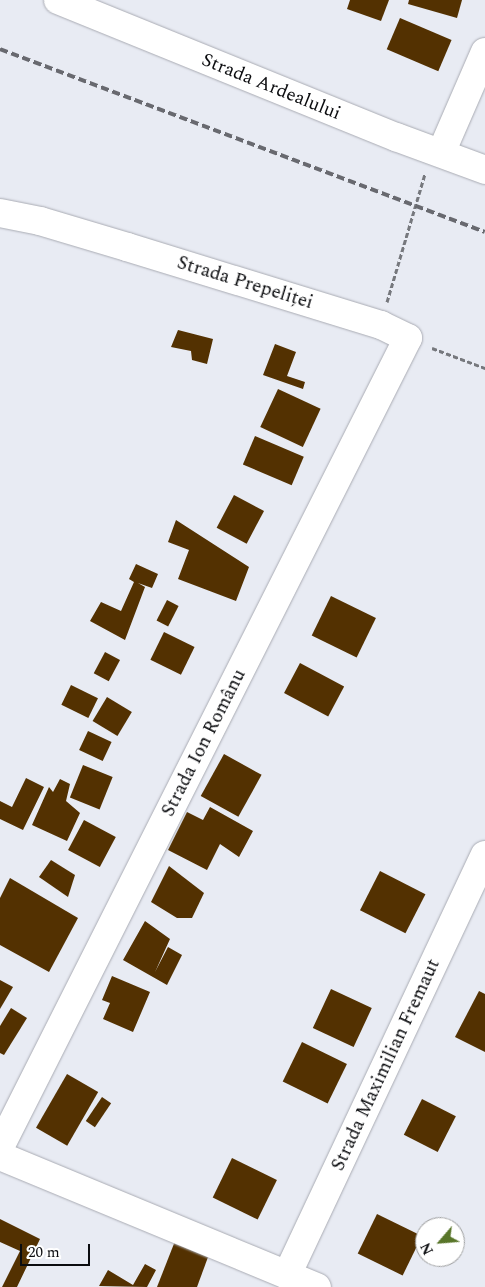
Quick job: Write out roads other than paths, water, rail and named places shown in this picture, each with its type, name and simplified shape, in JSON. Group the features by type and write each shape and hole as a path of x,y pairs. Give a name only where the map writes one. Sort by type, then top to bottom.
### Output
{"street":[{"name":"Strada Ardealului","path":"58,0 485,170"},
{"path":"441,153 485,52"},
{"name":"Strada Prepeliței","path":"0,213 40,221 382,325 408,338"},
{"name":"Strada Ion Românu","path":"0,1147 408,338"},
{"name":"Strada Maximilian Fremaut","path":"287,1275 485,855"},
{"path":"0,1156 317,1287"}],"railway":[{"path":"0,49 485,232"}]}
